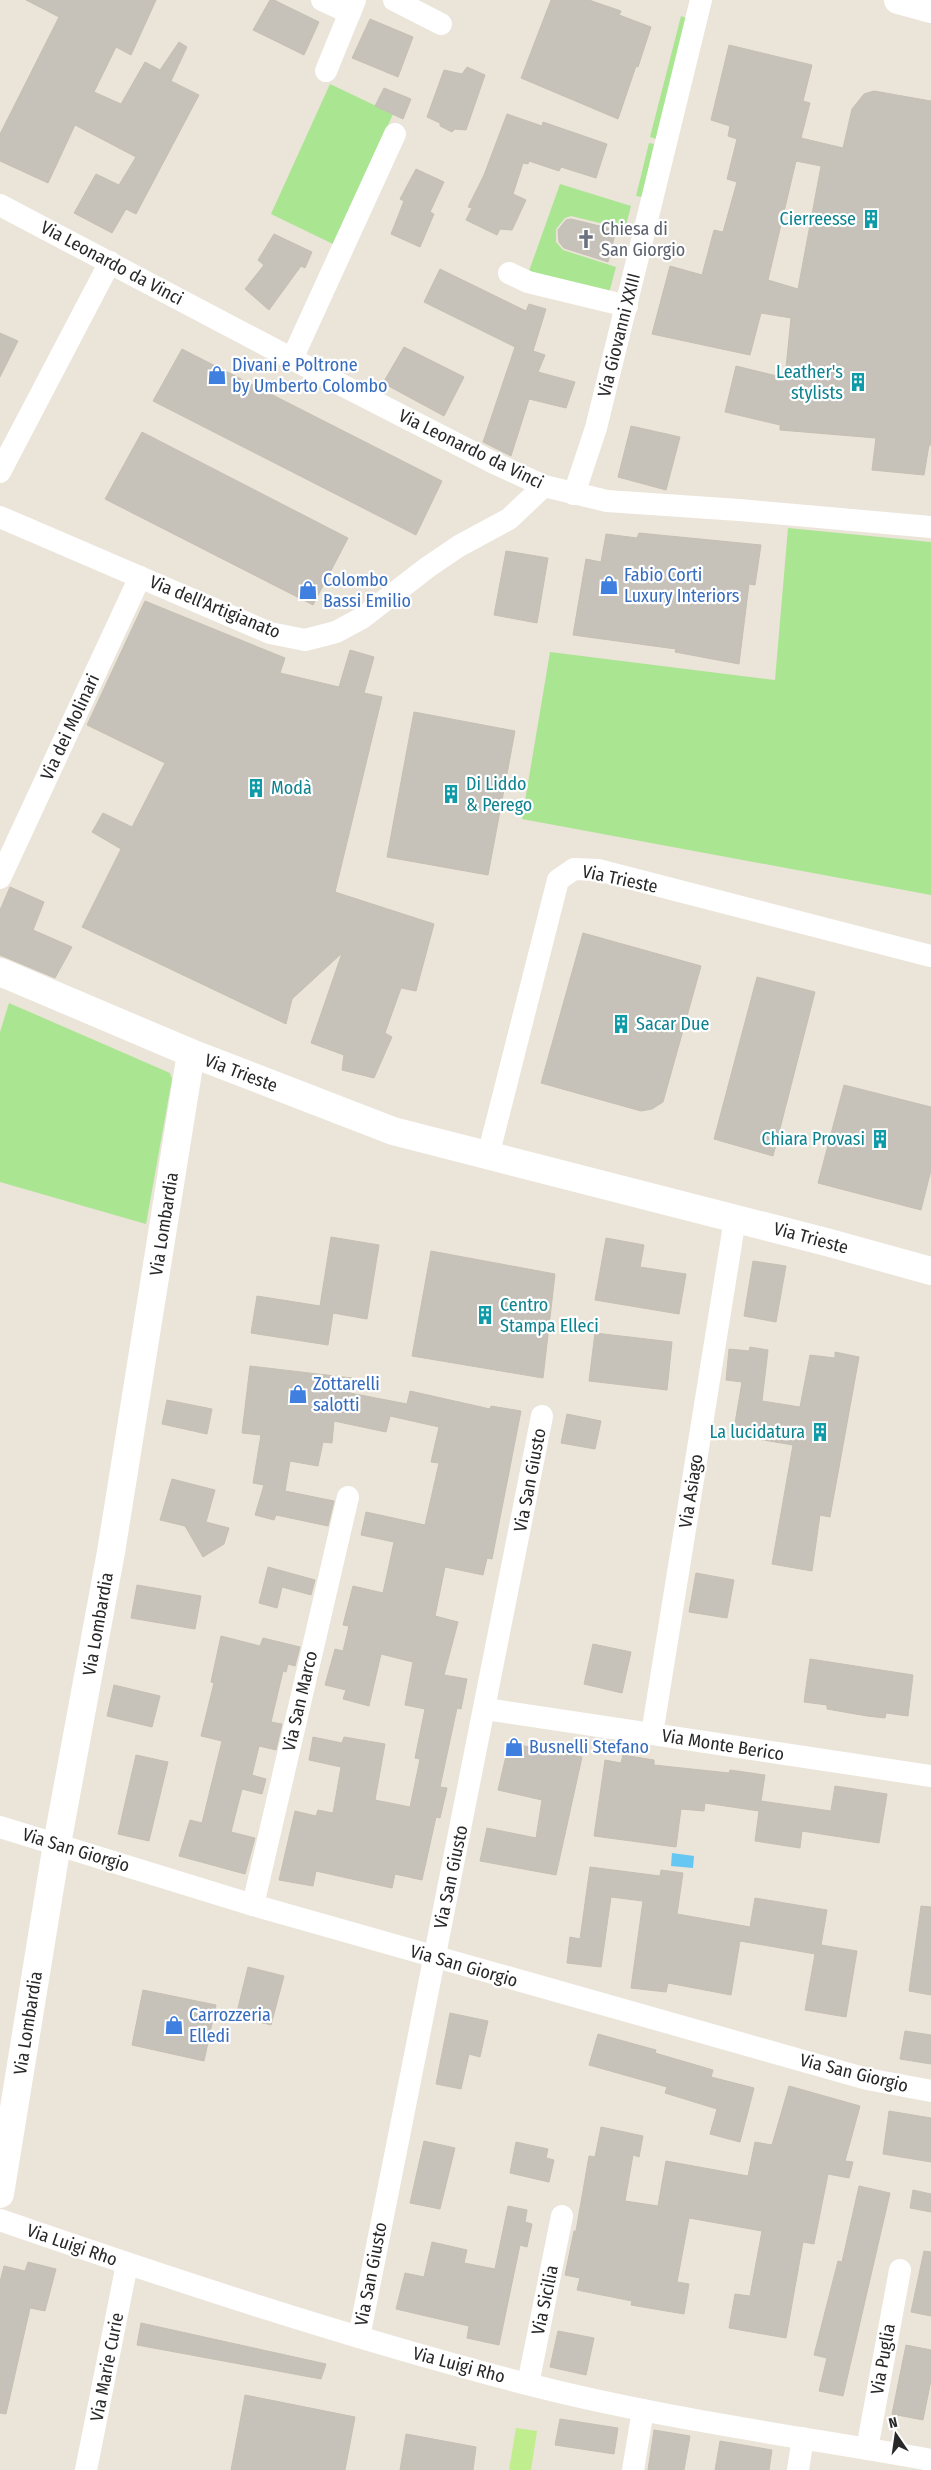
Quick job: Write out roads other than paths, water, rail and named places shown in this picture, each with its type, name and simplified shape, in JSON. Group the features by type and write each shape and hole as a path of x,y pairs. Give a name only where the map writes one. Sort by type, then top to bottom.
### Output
{"street":[{"path":"322,0 353,6 326,70"},
{"path":"394,0 440,24"},
{"name":"Via Giovanni XXIII","path":"574,494 596,428 701,0"},
{"path":"898,0 931,9"},
{"path":"292,359 395,134"},
{"name":"Via Leonardo da Vinci","path":"0,205 292,359 494,463 544,486 607,501 931,527"},
{"path":"0,472 110,262"},
{"path":"509,273 528,282 627,306"},
{"name":"Via dell'Artigianato","path":"0,518 270,633 304,640 336,632 362,618 428,566 459,546 509,519 544,486"},
{"name":"Via dei Molinari","path":"0,878 140,576"},
{"name":"Via Trieste","path":"488,1156 558,880 574,869 598,870 931,956"},
{"name":"Via Trieste","path":"0,972 191,1053 393,1131 735,1218 931,1271"},
{"name":"Via Lombardia","path":"0,2194 57,1844 112,1552 191,1053"},
{"name":"Via Asiago","path":"652,1734 735,1218"},
{"name":"Via San Giusto","path":"359,2337 434,1957 486,1709 542,1416"},
{"name":"Via San Marco","path":"253,1906 348,1497"},
{"name":"Via Monte Berico","path":"486,1709 931,1776"},
{"name":"Via San Giorgio","path":"0,1827 253,1906 867,2079 931,2091"},
{"name":"Via Sicilia","path":"528,2384 562,2216"},
{"name":"Via Luigi Rho","path":"0,2220 127,2264 359,2337 528,2384 644,2410 931,2460"},
{"name":"Via Marie Curie","path":"86,2470 127,2264"},
{"name":"Via Puglia","path":"867,2449 900,2270"},
{"path":"633,2470 644,2410"},
{"path":"798,2470 803,2438"}],"water":[{"path":"672,1853 694,1856 693,1868 671,1866"}],"place":[{"name":"Cierreesse","path":"871,219"},
{"name":"Chiesa di San Giorgio","path":"586,239"},
{"name":"Divani e Poltrone by Umberto Colombo","path":"217,375"},
{"name":"Leather's stylists","path":"858,382"},
{"name":"Fabio Corti Luxury Interiors","path":"609,585"},
{"name":"Colombo Bassi Emilio","path":"308,590"},
{"name":"Modà","path":"256,788"},
{"name":"Di Liddo & Perego","path":"451,794"},
{"name":"Sacar Due","path":"621,1024"},
{"name":"Chiara Provasi","path":"880,1139"},
{"name":"Centro Stampa Elleci","path":"485,1315"},
{"name":"Zottarelli salotti","path":"298,1394"},
{"name":"La lucidatura","path":"820,1432"},
{"name":"Busnelli Stefano","path":"514,1747"},
{"name":"Carrozzeria Elledi","path":"174,2025"}]}
